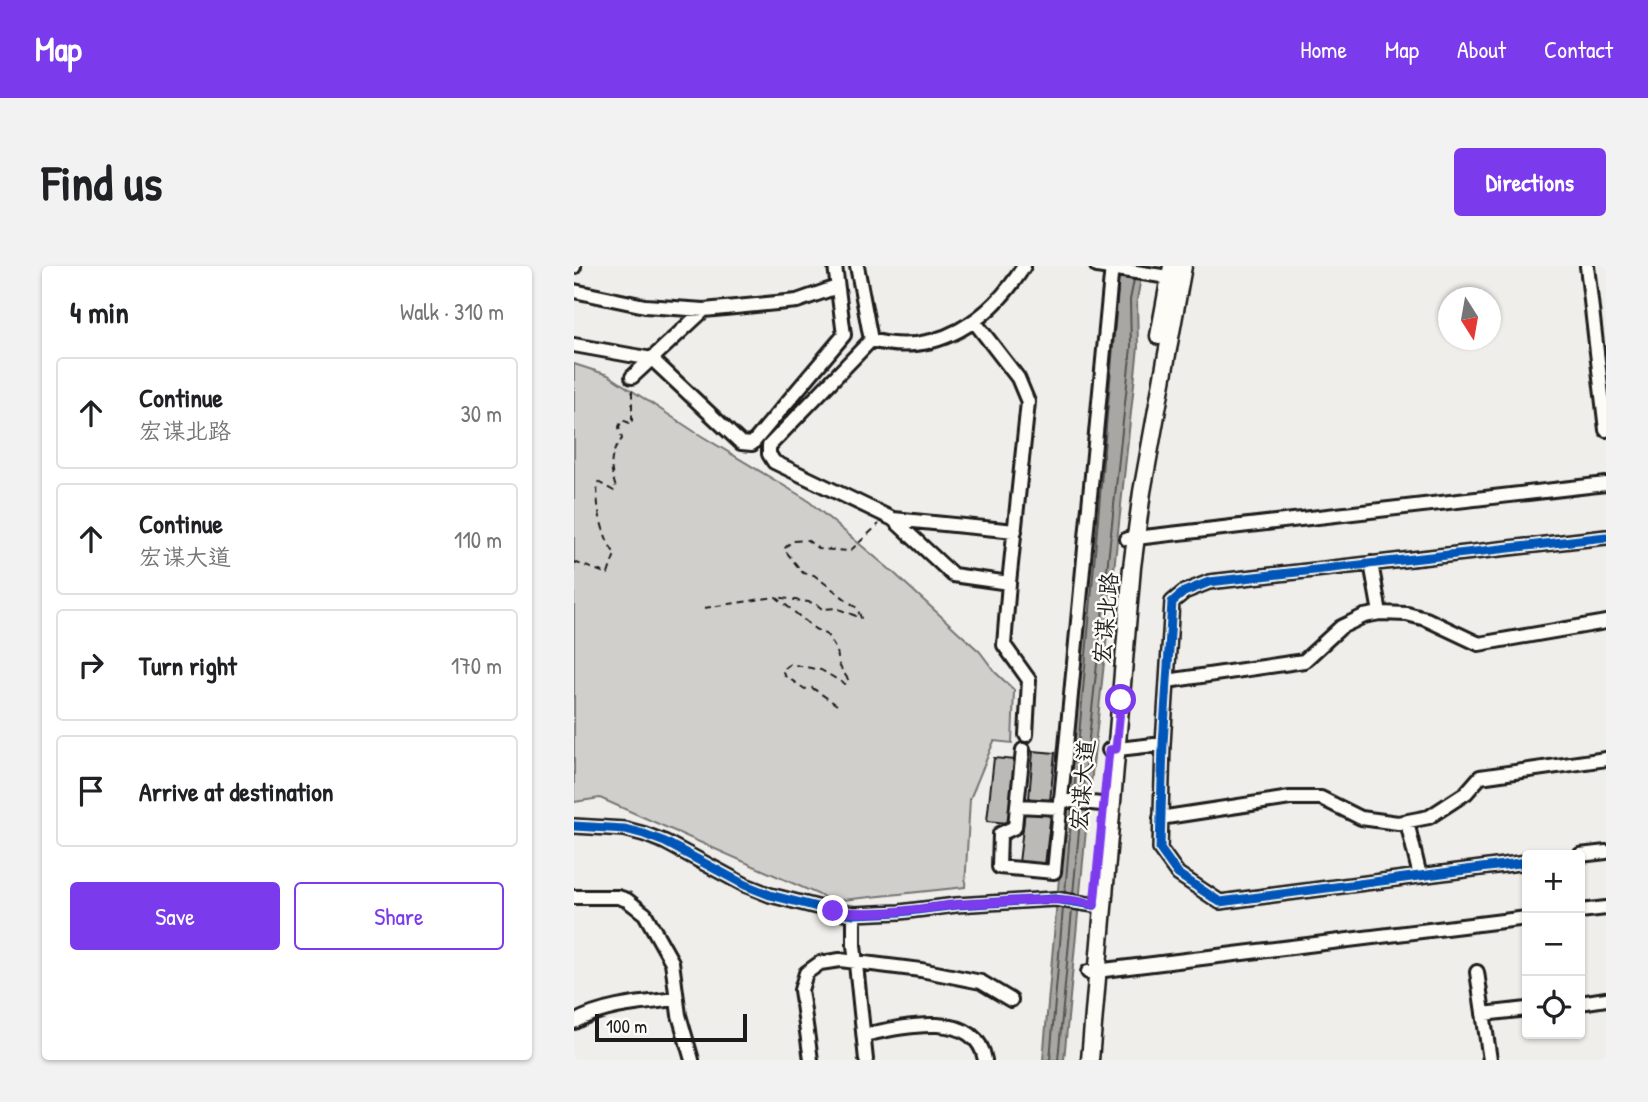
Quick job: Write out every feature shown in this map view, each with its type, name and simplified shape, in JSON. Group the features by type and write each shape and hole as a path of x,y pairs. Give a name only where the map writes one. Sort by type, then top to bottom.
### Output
{"main road":[{"path":"1131,539 1183,266"},
{"name":"宏谋大道","path":"1080,1060 1093,972 1088,903 1108,804 1131,539 1170,271"},
{"path":"1090,1060 1093,972 1108,804"}],"street":[{"path":"574,345 652,359 741,443 752,444 844,335 835,266"},
{"path":"857,266 871,340"},
{"path":"871,340 907,346 953,334 974,321 1012,285 1024,266"},
{"path":"1097,266 1170,271"},
{"path":"1587,266 1606,430"},
{"path":"1023,750 1015,827 1000,834 999,867 1054,872 1112,267"},
{"path":"574,292 645,306 704,310 797,301 837,287"},
{"path":"632,377 704,310"},
{"path":"974,321 1018,378 1027,396 1004,645 1029,680 1026,735"},
{"path":"871,340 769,446 768,450 774,462 890,518 953,575 1009,583"},
{"path":"1131,539 1606,484"},
{"path":"890,518 1015,531"},
{"path":"1522,863 1220,902 1178,874 1160,849 1172,602 1184,592 1209,582 1606,537"},
{"path":"1371,562 1380,613"},
{"path":"1167,681 1304,661 1341,627 1364,616 1380,613 1407,614 1426,619 1479,644 1606,622"},
{"path":"1113,749 1163,744"},
{"path":"1160,818 1290,798 1321,798 1361,818 1406,822 1429,817 1466,793 1480,777 1606,759"},
{"path":"1017,806 1108,804"},
{"path":"1406,822 1420,876"},
{"path":"574,826 625,829 644,834 770,895 833,911 855,914 1055,899 1088,903"},
{"path":"1585,854 1606,852"},
{"path":"574,897 618,897 637,906 645,914 672,961 684,1040 692,1060"},
{"path":"1585,910 1606,908"},
{"path":"855,914 854,945 866,1060"},
{"path":"1093,972 1522,919"},
{"path":"811,1060 801,997 802,982 806,973 820,963 856,961 921,970 981,982 1011,1000"},
{"path":"1477,972 1490,1060"},
{"path":"574,1022 620,1007 677,999"},
{"path":"1585,1002 1606,999"},
{"path":"1483,1014 1522,1010"},
{"path":"864,1035 929,1024 951,1026 979,1042 985,1060"}],"path":[{"path":"574,562 608,574 615,554 610,546 596,497 598,482 614,491 616,488 610,469 613,449 622,439 619,427 622,420 632,424 632,377"},
{"path":"704,608 776,597 815,603 822,609 836,608 861,618 857,608 814,575 803,572 784,550 792,541 807,540 820,549 850,551 890,518"},
{"path":"776,597 815,629 827,635 837,651 839,665 849,681 845,684 821,670 790,664 782,670 785,676 806,689 811,687 837,705"}],"shaded area":[{"path":"574,364 608,375 695,432 806,499 894,573 980,652 995,672 1014,690 1012,743 994,741 970,799 965,887 833,901 600,798 574,802"}],"water":[{"path":"1113,266 1143,266 1137,300 1138,347 1064,1060 1043,1060"}],"building":[{"path":"1033,751 1055,753 1050,801 1029,799"},
{"path":"994,758 1015,760 1008,823 987,821"},
{"path":"1025,810 1051,813 1045,865 1019,863"}],"cycle path":[{"path":"1522,863 1220,902 1178,874 1160,849 1172,602 1184,592 1209,582 1606,537"},
{"path":"574,826 625,829 644,834 665,842 745,885 770,895 833,911 854,914 900,912 956,905 1055,899 1094,905"}],"route":[{"path":"833,911 855,914 900,912 956,905 1055,899 1082,901 1094,905 1109,750 1116,749 1121,700"}]}
